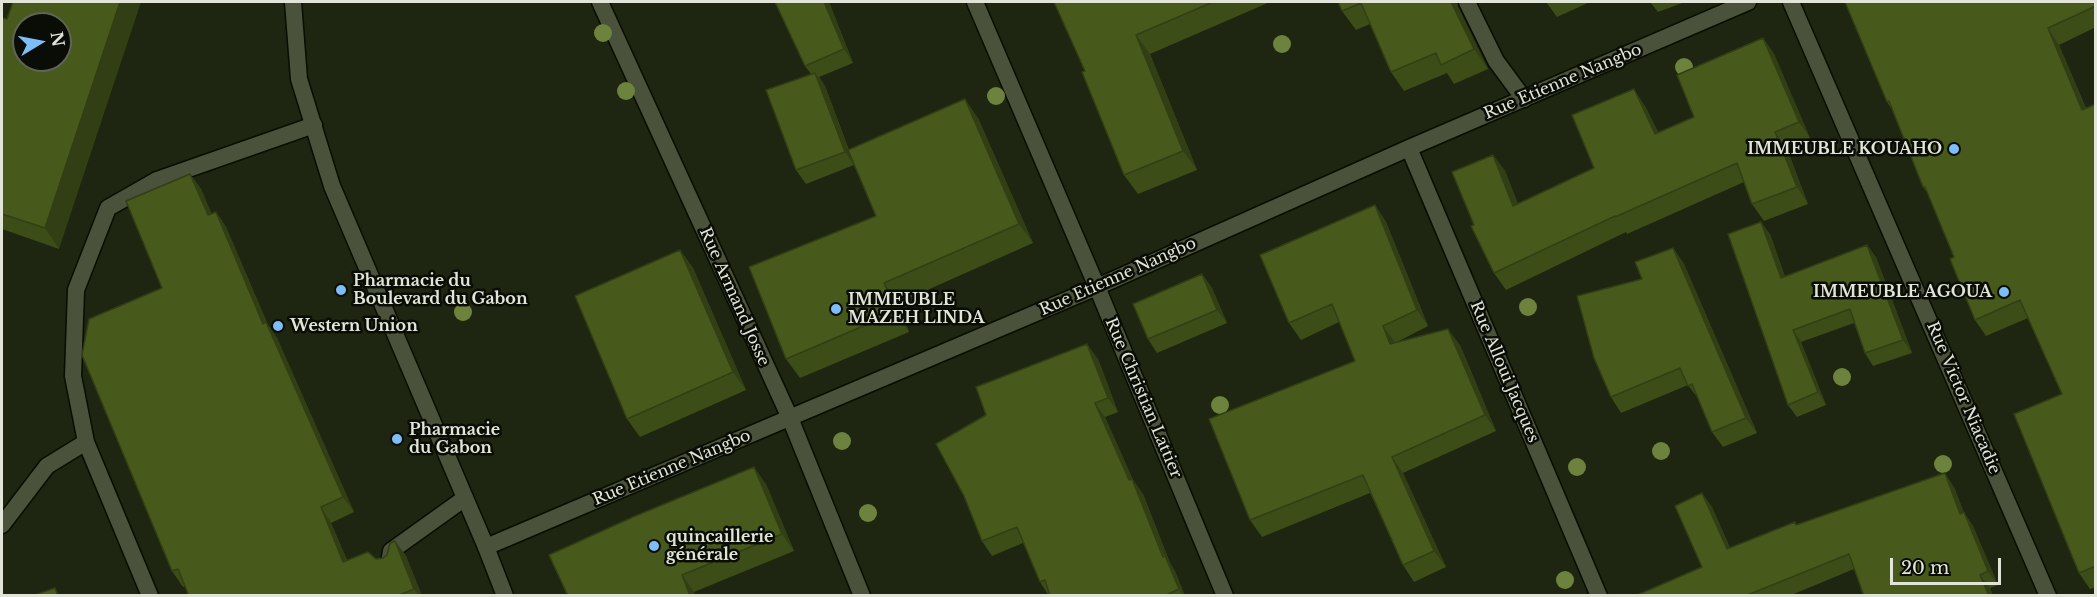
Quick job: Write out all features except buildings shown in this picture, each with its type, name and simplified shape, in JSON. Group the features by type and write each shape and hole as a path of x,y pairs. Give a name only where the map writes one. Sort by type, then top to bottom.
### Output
{"street":[{"path":"293,2 299,79 332,186 486,547 503,595"},
{"name":"Rue Armand Josse","path":"600,2 790,418 862,596"},
{"name":"Rue Christian Lattier","path":"975,2 1097,287 1225,596"},
{"path":"1467,2 1497,61 1524,99"},
{"name":"Rue Etienne Nangbo","path":"486,547 1097,287 1409,148 1748,2"},
{"name":"Rue Victor Niacadie","path":"1791,2 2048,596"},
{"path":"150,596 86,442 73,376 76,290 108,208 157,180 314,125"},
{"name":"Rue Alloui Jacques","path":"1409,148 1599,596"},
{"path":"2,525 47,466 86,442"},
{"path":"389,564 392,551 465,498"}],"place":[{"name":"IMMEUBLE KOUAHO","path":"1954,149"},
{"name":"Pharmacie du Boulevard du Gabon","path":"341,290"},
{"name":"IMMEUBLE AGOUA","path":"2004,292"},
{"name":"IMMEUBLE MAZEH LINDA","path":"836,309"},
{"name":"Western Union","path":"278,326"},
{"name":"Pharmacie du Gabon","path":"397,439"},
{"name":"quincaillerie générale","path":"654,546"}]}
